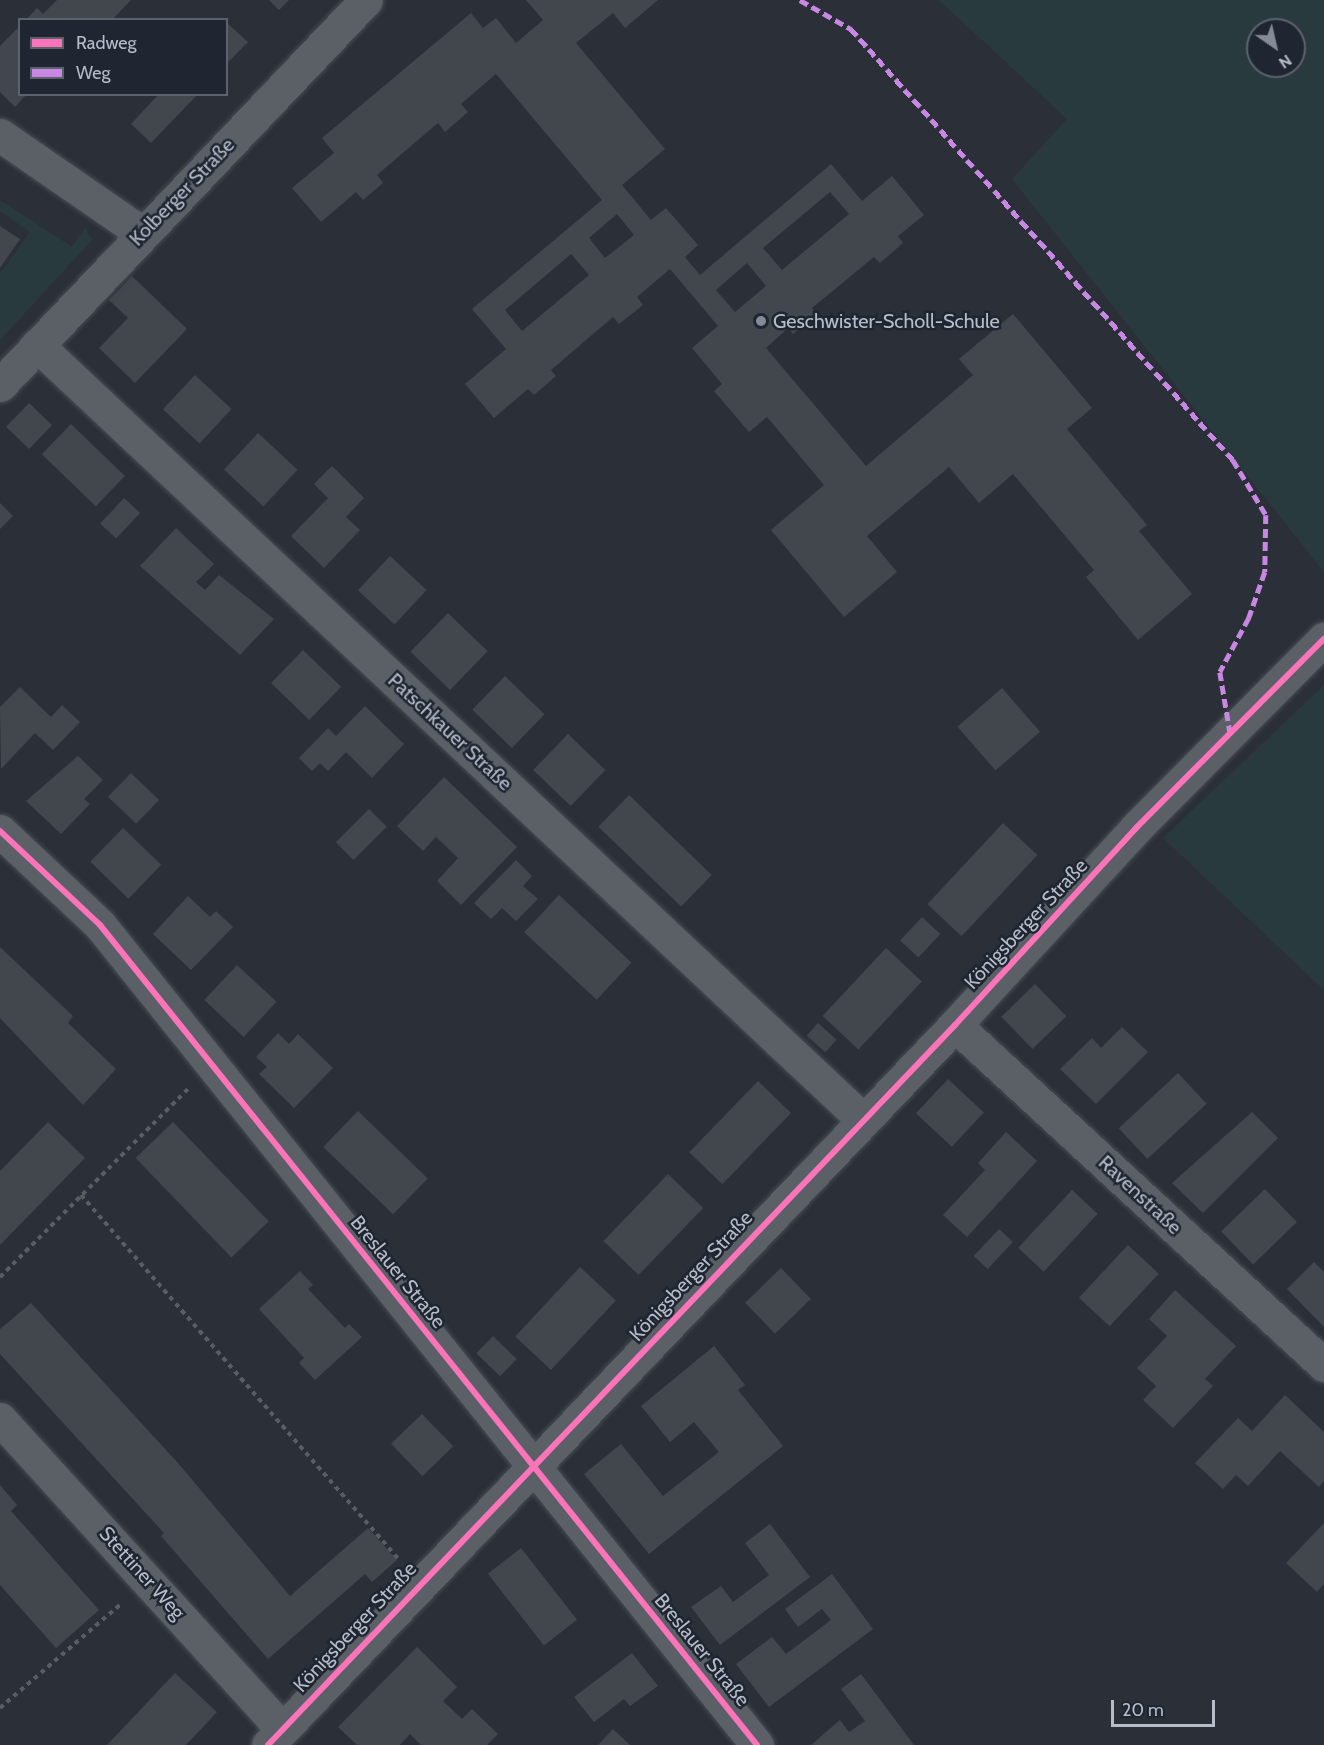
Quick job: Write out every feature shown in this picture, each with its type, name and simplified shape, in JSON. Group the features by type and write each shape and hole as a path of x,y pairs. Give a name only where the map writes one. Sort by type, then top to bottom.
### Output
{"street":[{"name":"Kolberger Straße","path":"0,385 142,233 366,0"},
{"path":"0,135 142,233"},
{"name":"Patschkauer Straße","path":"38,345 862,1119"},
{"name":"Königsberger Straße","path":"275,1737 419,1582 534,1467 862,1119 956,1025 1136,828 1324,639"},
{"name":"Breslauer Straße","path":"0,831 100,925 534,1467 742,1739"},
{"name":"Ravenstraße","path":"956,1025 1324,1365"},
{"name":"Stettiner Weg","path":"0,1419 149,1580 275,1737"}],"path":[{"path":"0,1277 211,1066"},
{"path":"81,1195 419,1582"},
{"path":"0,1708 149,1580"}],"shaded area":[{"path":"939,0 1324,0 1324,572 1012,179 1067,119"},
{"path":"0,200 72,247 85,228 92,240 0,340 0,274 30,232 0,211"},
{"path":"1324,685 1324,990 1163,838"}],"building":[{"path":"57,0 131,0 114,18 28,18 37,8 43,14"},
{"path":"269,0 289,0 279,10"},
{"name":"Geschwister-Scholl-Schule","path":"526,0 658,0 625,28 613,13 576,43 665,149 622,185 651,220 666,208 698,245 685,257 700,275 831,164 862,201 892,176 924,215 898,236 903,243 880,263 874,257 812,308 817,314 793,334 788,328 766,348 866,466 973,375 959,359 1013,314 1092,408 1067,429 1147,525 1139,531 1192,594 1138,640 1086,577 1094,570 1013,474 979,503 949,467 867,536 897,572 844,617 771,530 824,485 767,417 749,432 714,391 722,384 692,348 718,326 670,269 637,297 643,305 619,324 613,317 551,370 556,376 534,395 528,389 494,418 465,384 506,349 472,309 602,200 496,74 461,104 468,112 445,132 438,123 377,175 383,183 363,200 356,192 321,222 292,188 334,153 322,138 471,13 483,28 496,18 516,43 543,20","holes":["830,192 849,214 782,270 763,248","617,214 634,235 605,258 589,238","571,254 589,275 522,331 505,310","747,263 766,286 735,312 716,290"]},
{"path":"228,24 248,42 228,62"},
{"path":"18,28 18,96 25,96 15,107 0,92 0,46"},
{"path":"157,96 196,96 151,143 131,124"},
{"path":"0,226 20,239 0,268"},
{"path":"132,276 187,329 135,383 99,348 128,318 109,300"},
{"path":"195,375 232,409 200,443 163,409"},
{"path":"29,403 52,425 29,449 6,427"},
{"path":"71,424 125,476 96,506 42,454"},
{"path":"258,433 297,470 263,506 224,470"},
{"path":"332,466 364,498 346,517 360,530 324,568 291,536 328,498 314,484"},
{"path":"124,498 140,513 116,539 100,524"},
{"path":"0,503 13,516 0,529"},
{"path":"176,528 214,564 196,582 205,590 219,575 274,619 240,655 140,566"},
{"path":"390,556 427,590 395,624 358,590"},
{"path":"448,613 488,651 450,690 410,652"},
{"path":"303,650 341,687 309,720 271,683"},
{"path":"505,676 545,714 512,748 472,710"},
{"path":"20,687 51,717 62,705 80,722 53,750 35,733 1,769 0,707"},
{"path":"1002,688 1040,732 996,770 957,727"},
{"path":"365,706 404,744 372,778 346,752 328,771 320,763 312,771 299,758 328,728 336,736"},
{"path":"568,734 605,770 571,806 533,770"},
{"path":"78,756 103,780 84,799 90,804 61,834 26,801"},
{"path":"131,773 159,800 136,824 108,797"},
{"path":"444,777 517,847 461,905 437,881 458,858 436,837 423,851 397,826"},
{"path":"629,795 712,875 681,907 598,827"},
{"path":"369,809 387,827 353,860 336,842"},
{"path":"1003,823 1037,855 962,936 927,904"},
{"path":"123,828 161,865 128,899 90,862"},
{"path":"516,860 532,876 523,886 538,899 516,921 502,908 491,919 474,903"},
{"path":"559,895 631,963 597,1000 524,932"},
{"path":"188,896 210,917 216,911 233,927 191,970 153,934"},
{"path":"922,917 940,934 918,957 900,940"},
{"path":"0,947 73,1016 68,1023 116,1069 83,1105 0,1018"},
{"path":"886,948 922,981 858,1049 823,1016"},
{"path":"237,965 276,1002 244,1037 204,1000"},
{"path":"1035,984 1066,1016 1032,1049 1001,1017"},
{"path":"818,1023 837,1040 825,1052 807,1036"},
{"path":"1122,1027 1148,1052 1096,1104 1060,1069 1092,1038 1101,1048"},
{"path":"278,1033 289,1044 298,1034 333,1068 294,1108 259,1074 267,1067 256,1057"},
{"path":"1178,1073 1207,1104 1147,1159 1119,1128"},
{"path":"948,1079 984,1112 952,1147 916,1113"},
{"path":"758,1081 791,1113 722,1184 689,1152"},
{"path":"358,1111 428,1178 393,1214 323,1147"},
{"path":"1252,1112 1278,1138 1203,1213 1172,1183"},
{"path":"48,1122 85,1158 0,1245 0,1171"},
{"path":"173,1122 269,1221 231,1257 136,1158"},
{"path":"1006,1132 1037,1161 967,1237 943,1215 985,1170 978,1163"},
{"path":"668,1174 703,1208 639,1275 603,1241"},
{"path":"1265,1189 1297,1222 1253,1264 1221,1231"},
{"path":"1072,1190 1098,1214 1044,1272 1018,1248"},
{"path":"999,1229 1013,1242 988,1269 974,1256"},
{"path":"1128,1245 1159,1274 1110,1326 1079,1298"},
{"path":"1314,1262 1324,1272 1324,1327 1287,1289"},
{"path":"580,1267 616,1300 551,1370 515,1336"},
{"path":"781,1268 811,1299 775,1334 745,1303"},
{"path":"300,1271 313,1285 308,1289 345,1328 349,1324 362,1337 315,1380 299,1363 304,1358 259,1309"},
{"path":"1175,1290 1236,1346 1205,1379 1213,1386 1173,1428 1143,1400 1156,1386 1137,1368 1167,1336 1149,1319"},
{"path":"31,1303 178,1463 290,1596 368,1528 397,1560 372,1582 365,1574 268,1659 161,1536 164,1533 0,1354 0,1329"},
{"path":"493,1336 517,1359 500,1376 476,1353"},
{"path":"714,1346 745,1385 738,1390 783,1446 649,1554 584,1474 621,1444 663,1496 719,1452 694,1422 670,1442 641,1406"},
{"path":"1285,1395 1324,1432 1324,1481 1319,1487 1280,1451 1248,1486 1236,1475 1223,1489 1195,1463 1238,1418 1252,1431"},
{"path":"422,1414 453,1446 422,1476 391,1444"},
{"path":"0,1485 17,1505 11,1511 99,1610 56,1648 0,1585"},
{"path":"1324,1523 1324,1584 1317,1592 1286,1563"},
{"path":"770,1524 810,1577 720,1645 691,1607 721,1586 733,1602 769,1575 745,1543"},
{"path":"521,1548 577,1620 544,1646 488,1574"},
{"path":"832,1574 873,1629 769,1707 736,1664 772,1637 786,1654 831,1620 822,1609 798,1627 785,1609"},
{"path":"417,1647 457,1687 443,1701 462,1719 472,1709 498,1734 487,1745 421,1745 410,1734 400,1745 357,1745 338,1727"},
{"path":"632,1653 658,1686 630,1706 624,1699 594,1722 574,1697"},
{"path":"175,1673 217,1712 186,1745 107,1745"},
{"path":"861,1674 914,1745 811,1745 840,1720 849,1732 865,1721 841,1689"},
{"path":"613,1729 630,1745 598,1745"}],"marked path":[{"path":"800,0 851,29 1233,460 1266,515 1265,572 1249,618 1220,672 1230,732"}],"cycle path":[{"path":"268,1745 955,1025 1136,828 1324,639"},
{"path":"0,831 100,925 757,1745"}],"place":[{"name":"Geschwister-Scholl-Schule","path":"761,321"}]}
